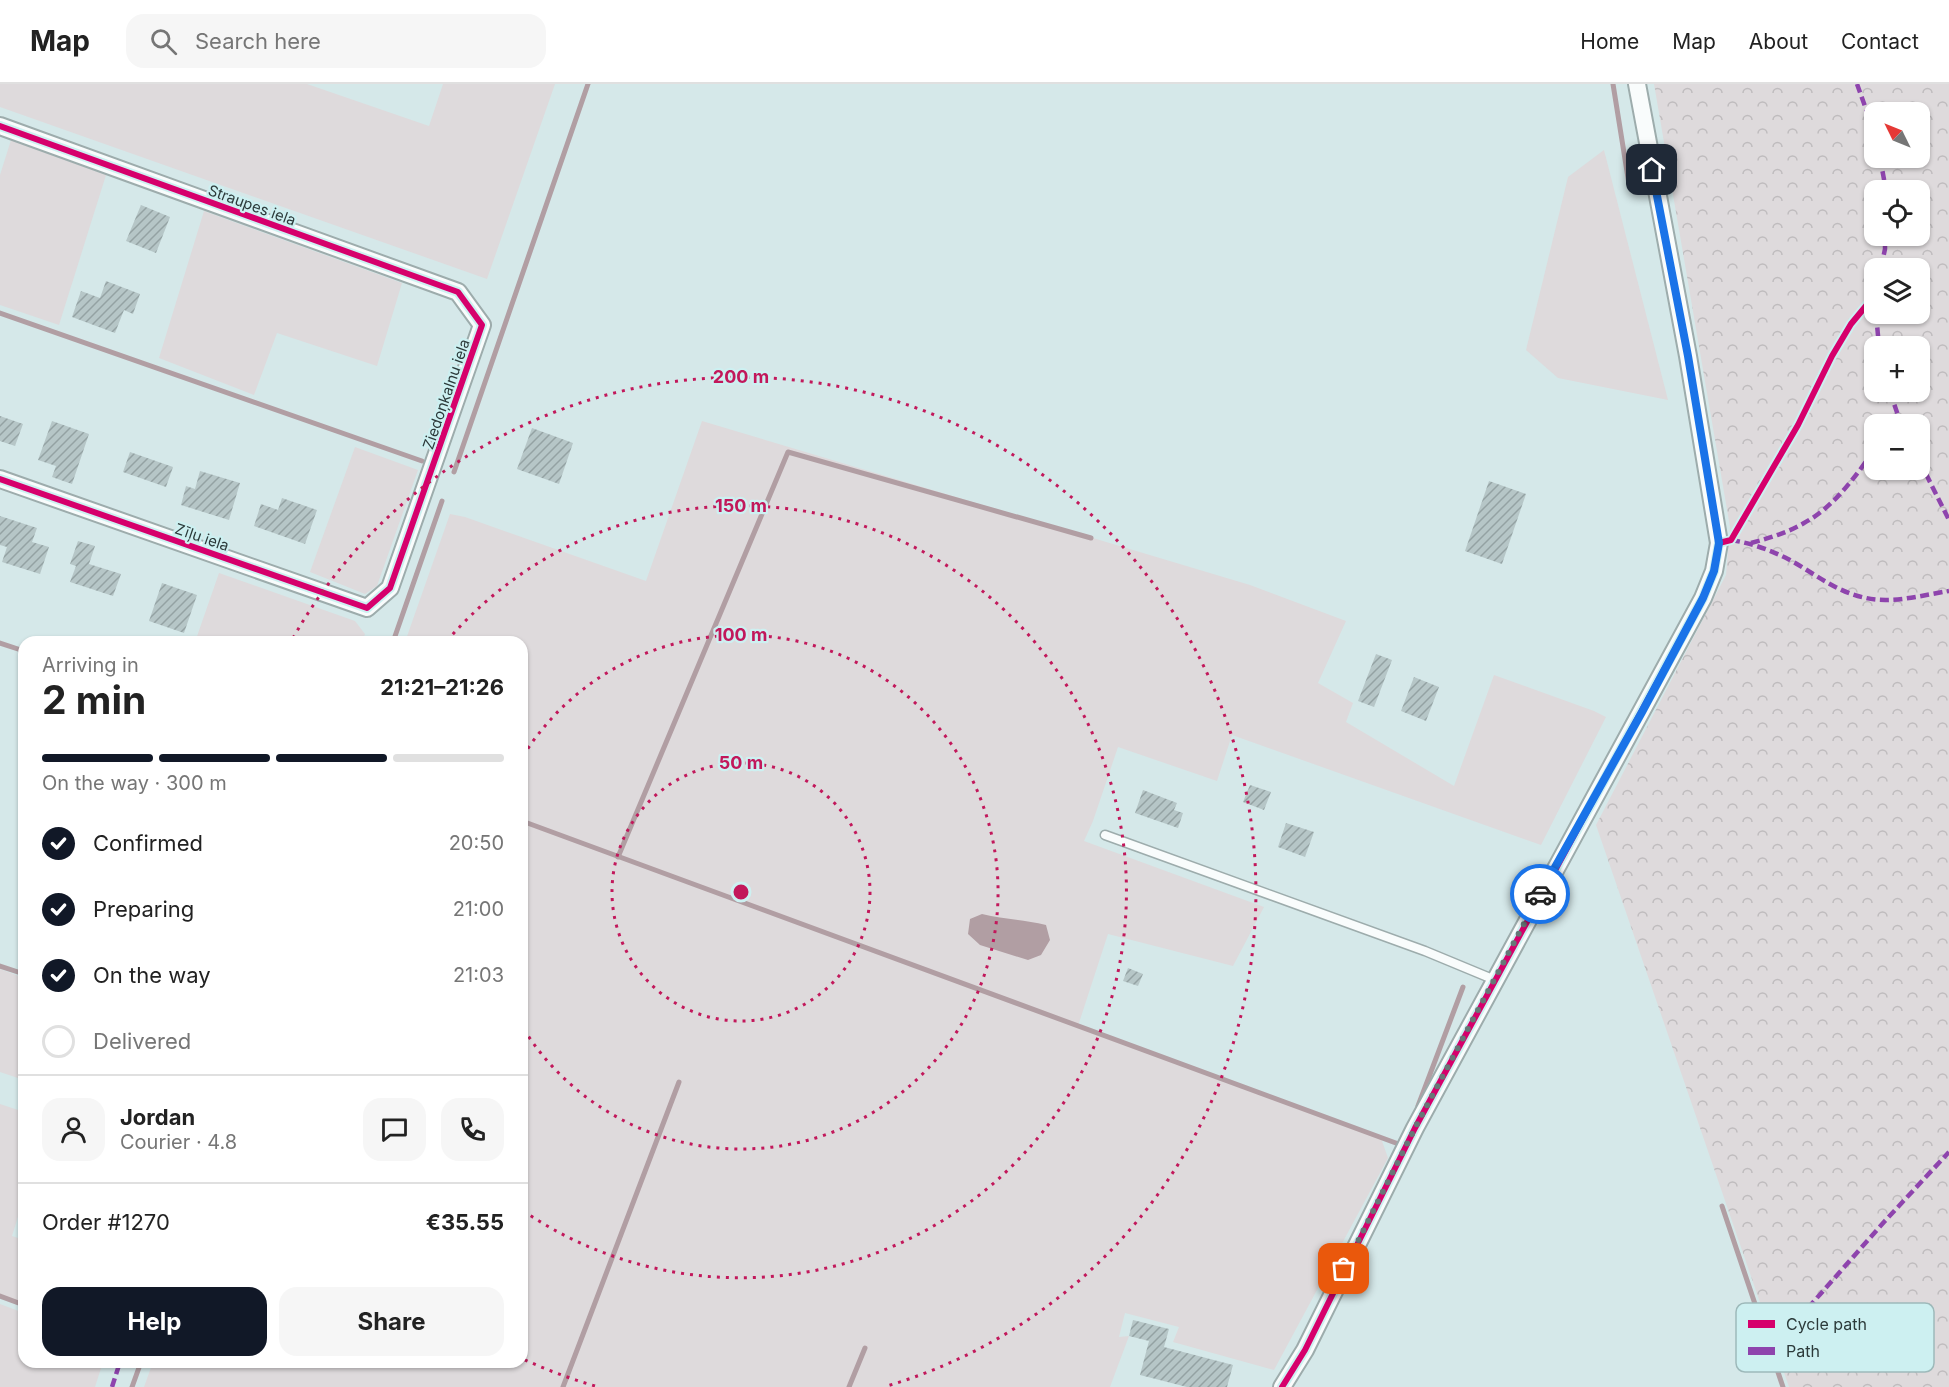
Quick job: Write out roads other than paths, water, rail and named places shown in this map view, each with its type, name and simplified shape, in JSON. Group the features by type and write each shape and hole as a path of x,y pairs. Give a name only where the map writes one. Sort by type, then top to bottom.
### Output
{"street":[{"path":"1282,1387 1305,1350 1415,1128 1642,712 1703,598 1714,571 1719,543 1688,356 1637,84"},
{"name":"Straupes iela","path":"0,126 458,292 482,325"},
{"name":"Ziedoņkalnu iela","path":"390,588 482,325"},
{"name":"Zīļu iela","path":"0,479 367,608 390,588"}],"lane":[{"path":"1105,835 1425,951 1495,980"}],"waterway":[{"path":"454,472 588,84"},
{"path":"1613,84 1629,184"},
{"path":"0,313 422,461"},
{"path":"618,857 788,452 1091,538"},
{"path":"395,636 442,501"},
{"path":"0,643 18,649"},
{"path":"528,823 1404,1146"},
{"path":"0,966 18,972"},
{"path":"1418,1106 1463,987"},
{"path":"563,1387 679,1082"},
{"path":"1722,1206 1755,1303"},
{"path":"0,1296 18,1303"},
{"path":"849,1387 865,1348"},
{"path":"132,1387 139,1368"},
{"path":"1778,1372 1783,1387"}]}
